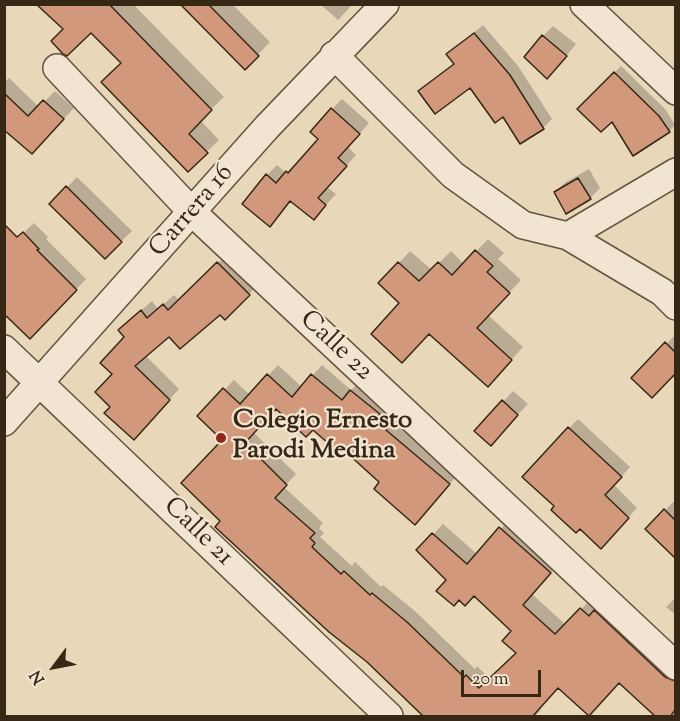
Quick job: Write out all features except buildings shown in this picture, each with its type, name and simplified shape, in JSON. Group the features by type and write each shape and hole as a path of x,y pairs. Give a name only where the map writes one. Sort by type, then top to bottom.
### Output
{"street":[{"name":"Carrera 16","path":"4,422 41,384 267,127 385,4"},
{"path":"584,4 675,91"},
{"path":"334,55 453,175 523,225 567,236 662,292 675,306"},
{"name":"Calle 22","path":"57,68 193,213 675,666"},
{"path":"567,236 675,172"},
{"name":"Calle 21","path":"4,349 389,717"}],"place":[{"name":"Colegio Ernesto Parodi Medina","path":"221,438"}]}
